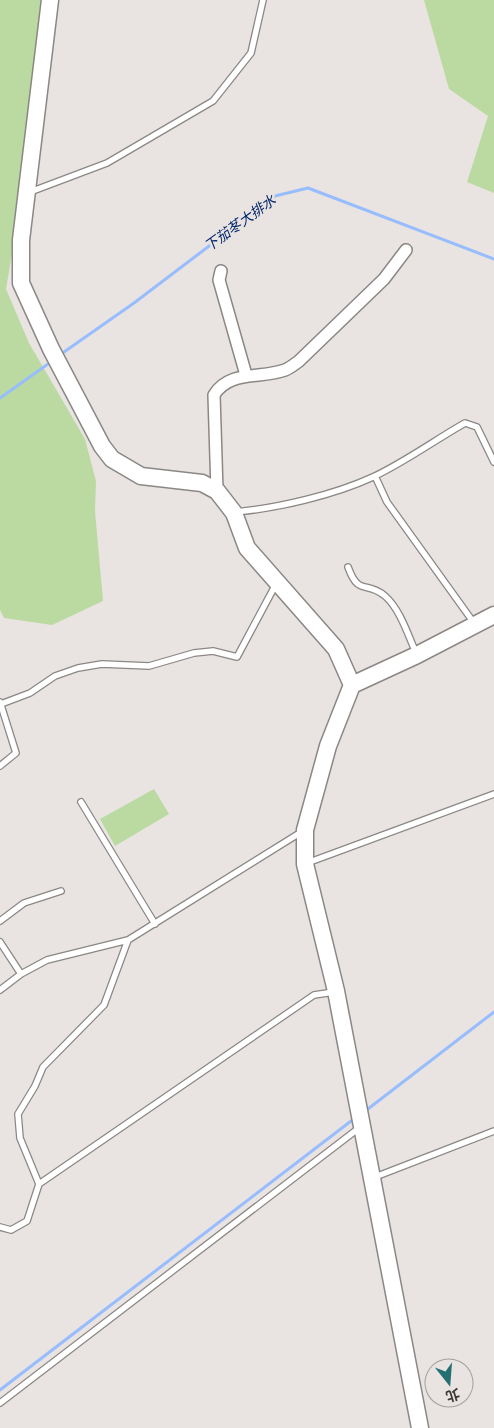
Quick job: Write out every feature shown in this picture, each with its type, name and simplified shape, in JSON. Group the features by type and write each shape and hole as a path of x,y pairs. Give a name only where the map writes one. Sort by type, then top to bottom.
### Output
{"street":[{"path":"50,0 36,101 28,193 21,240 21,283 50,349 102,446 112,459 141,476 202,483 218,490 234,513 247,548 336,649 352,685"},
{"path":"218,490 214,395 220,386 246,375 253,376 286,370 299,362 384,278 406,250"},
{"path":"221,271 219,280 246,375"},
{"path":"420,1428 336,991 306,864 305,830 328,746 352,685 417,655 494,615"}],"lane":[{"path":"28,193 107,163 213,101 250,53 262,0"},
{"path":"234,513 264,510 331,492 375,476 465,422 477,427 493,459"},
{"path":"375,476 387,502 475,624"},
{"path":"348,567 353,581 361,586 377,590 386,597 402,621 417,655"},
{"path":"0,766 16,753 0,703 30,693 55,676 78,668 102,664 149,666 194,653 213,651 237,657 277,582"},
{"path":"306,864 494,794"},
{"path":"81,802 155,924"},
{"path":"0,990 22,974 47,960 128,940 305,830"},
{"path":"0,921 24,903 61,891"},
{"path":"39,1184 20,1138 18,1114 43,1067 104,1005 128,940"},
{"path":"0,942 22,974"},
{"path":"0,1227 11,1230 27,1221 39,1184 314,996 336,991"},
{"path":"0,1403 363,1125"},
{"path":"373,1177 494,1131"}],"green space":[{"path":"0,0 55,0 6,289 29,343 85,439 96,481 95,511 103,601 52,625 4,618 0,610"},
{"path":"424,0 494,0 494,193 467,182 488,116 449,89"},
{"path":"154,789 169,814 115,846 100,819"}],"waterway":[{"name":"下茄苳大排水","path":"64,352 134,303 275,196 308,188 494,259"},
{"name":"下茄苳大排水","path":"0,398 48,364"},
{"path":"364,1112 494,1012"},
{"path":"0,1390 355,1118"}]}
